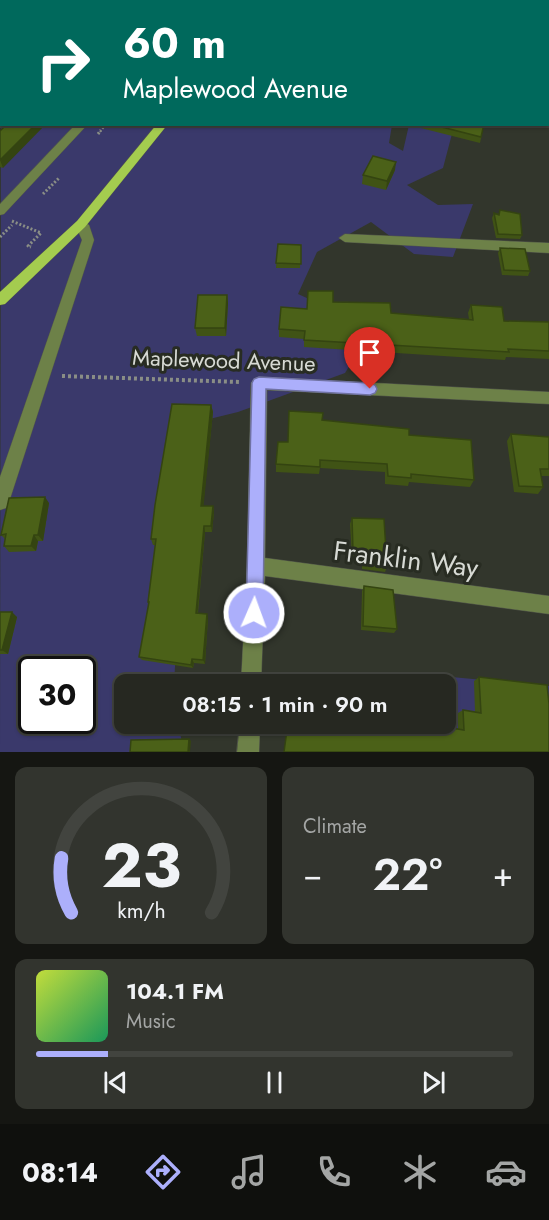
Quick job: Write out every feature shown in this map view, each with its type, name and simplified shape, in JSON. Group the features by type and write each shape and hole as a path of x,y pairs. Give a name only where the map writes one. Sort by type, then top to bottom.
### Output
{"main road":[{"path":"0,300 81,224 161,126"}],"street":[{"path":"0,211 81,126"},
{"path":"0,502 88,240 86,228 81,224"},
{"path":"345,238 549,248"},
{"path":"251,674 259,383"},
{"name":"Maplewood Avenue","path":"259,383 549,398"},
{"name":"Franklin Way","path":"256,566 549,605"},
{"path":"248,752 249,734"}],"path":[{"path":"15,222 37,231"},
{"name":"Maplewood Avenue","path":"42,375 259,383"}],"shaded area":[{"path":"1,126 392,126 389,143 403,151 409,126 453,130 443,168 407,185 438,205 473,204 453,257 414,254 371,222 317,252 298,294 373,328 345,373 238,412 189,424 175,674 114,674 114,734 180,734 184,752 0,752"},
{"path":"456,677 549,686 549,752 444,752 445,734 456,734"}],"building":[{"path":"5,126 34,126 0,160 0,131"},
{"path":"438,126 484,126 481,137"},
{"path":"373,156 396,162 387,181 363,175"},
{"path":"500,210 520,214 522,235 498,234 494,213 499,215"},
{"path":"278,244 301,245 301,264 276,263"},
{"path":"500,248 525,249 530,271 504,270"},
{"path":"308,291 333,291 333,302 390,303 391,313 473,320 471,305 502,307 504,321 549,322 549,351 508,349 509,352 304,340 305,331 279,329 281,307 307,309"},
{"path":"198,295 227,295 225,328 195,328"},
{"path":"172,404 211,405 201,506 213,506 211,526 204,526 196,613 207,614 203,660 192,659 191,665 139,657 149,602 156,539 151,539 155,505"},
{"path":"289,411 323,413 322,420 409,429 409,435 471,440 474,480 411,474 411,478 388,476 387,464 320,460 320,467 276,464 278,442 288,442"},
{"path":"511,434 549,437 549,469 540,469 543,487 519,486"},
{"path":"45,497 38,535 34,535 31,546 4,546 6,534 1,535 9,498"},
{"path":"352,518 384,519 387,567 364,563 364,551 353,551"},
{"path":"364,586 393,590 397,629 363,626"},
{"path":"0,612 12,612 2,650 0,650"},
{"path":"479,677 547,685 549,752 284,752 286,734 456,734 456,729 464,730 463,710 481,713"},
{"path":"189,739 188,752 130,752 131,740"}],"route":[{"path":"254,613 259,383 370,389"}]}
